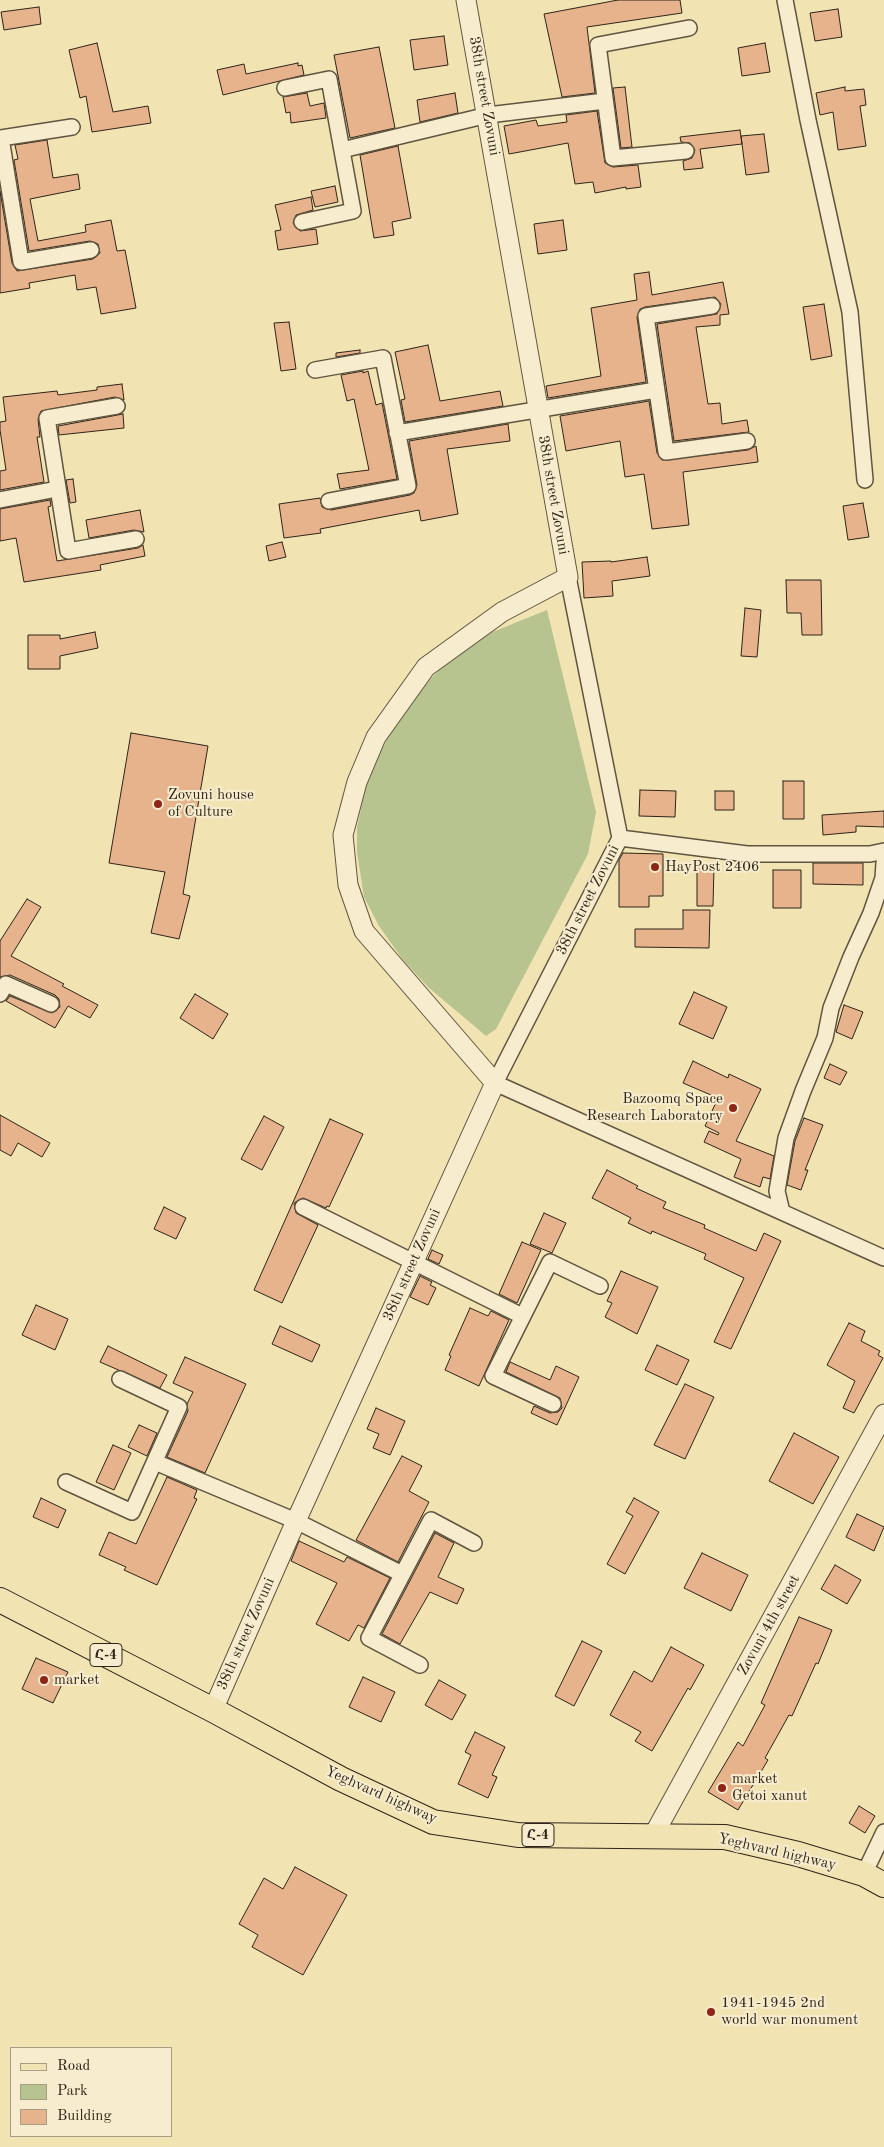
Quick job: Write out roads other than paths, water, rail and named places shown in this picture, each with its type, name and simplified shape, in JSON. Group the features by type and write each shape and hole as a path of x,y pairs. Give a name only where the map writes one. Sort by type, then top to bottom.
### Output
{"main road":[{"name":"Yeghvard highway","path":"0,1600 213,1710 341,1780 433,1822 518,1835 725,1837 798,1854 874,1879"}],"street":[{"name":"38th street Zovuni","path":"213,1710 296,1521 495,1083 620,838 568,577 488,115 466,0"},
{"path":"785,0 808,120 850,312 865,480"},
{"path":"686,151 613,158 598,45 689,28"},
{"path":"285,88 330,79 353,212 302,222"},
{"path":"342,150 488,115 605,101"},
{"path":"72,127 1,138 6,205 21,262 91,250"},
{"path":"712,306 646,316 666,452 747,441"},
{"path":"315,370 384,358 408,486 329,501"},
{"path":"397,432 656,390"},
{"path":"118,406 47,418 68,551 136,539"},
{"path":"0,500 57,489"},
{"path":"568,577 502,612 426,667 376,737 357,782 343,834 348,885 364,931 495,1083 884,1258"},
{"path":"620,838 747,854 870,854 884,851"},
{"path":"782,1212 777,1191 786,1138 825,1038 831,1008 871,913 883,878 884,863"},
{"path":"0,994 6,984 51,1004"},
{"path":"303,1207 522,1316"},
{"path":"553,1404 493,1376 550,1262 600,1286"},
{"path":"66,1482 132,1512 179,1407 120,1379"},
{"name":"Zovuni 4th street","path":"653,1836 884,1414"},
{"path":"155,1462 296,1521 402,1574"},
{"path":"420,1665 369,1638 431,1520 474,1543"},
{"path":"874,1879 884,1832"}],"place":[{"name":"Zovuni house of Culture","path":"158,804"},
{"name":"HayPost 2406","path":"655,867"},
{"name":"Bazoomq Space Research Laboratory","path":"733,1108"},
{"name":"market","path":"44,1680"},
{"name":"market Getoi xanut","path":"722,1788"},
{"name":"1941-1945 2nd world war monument","path":"711,2012"}]}
